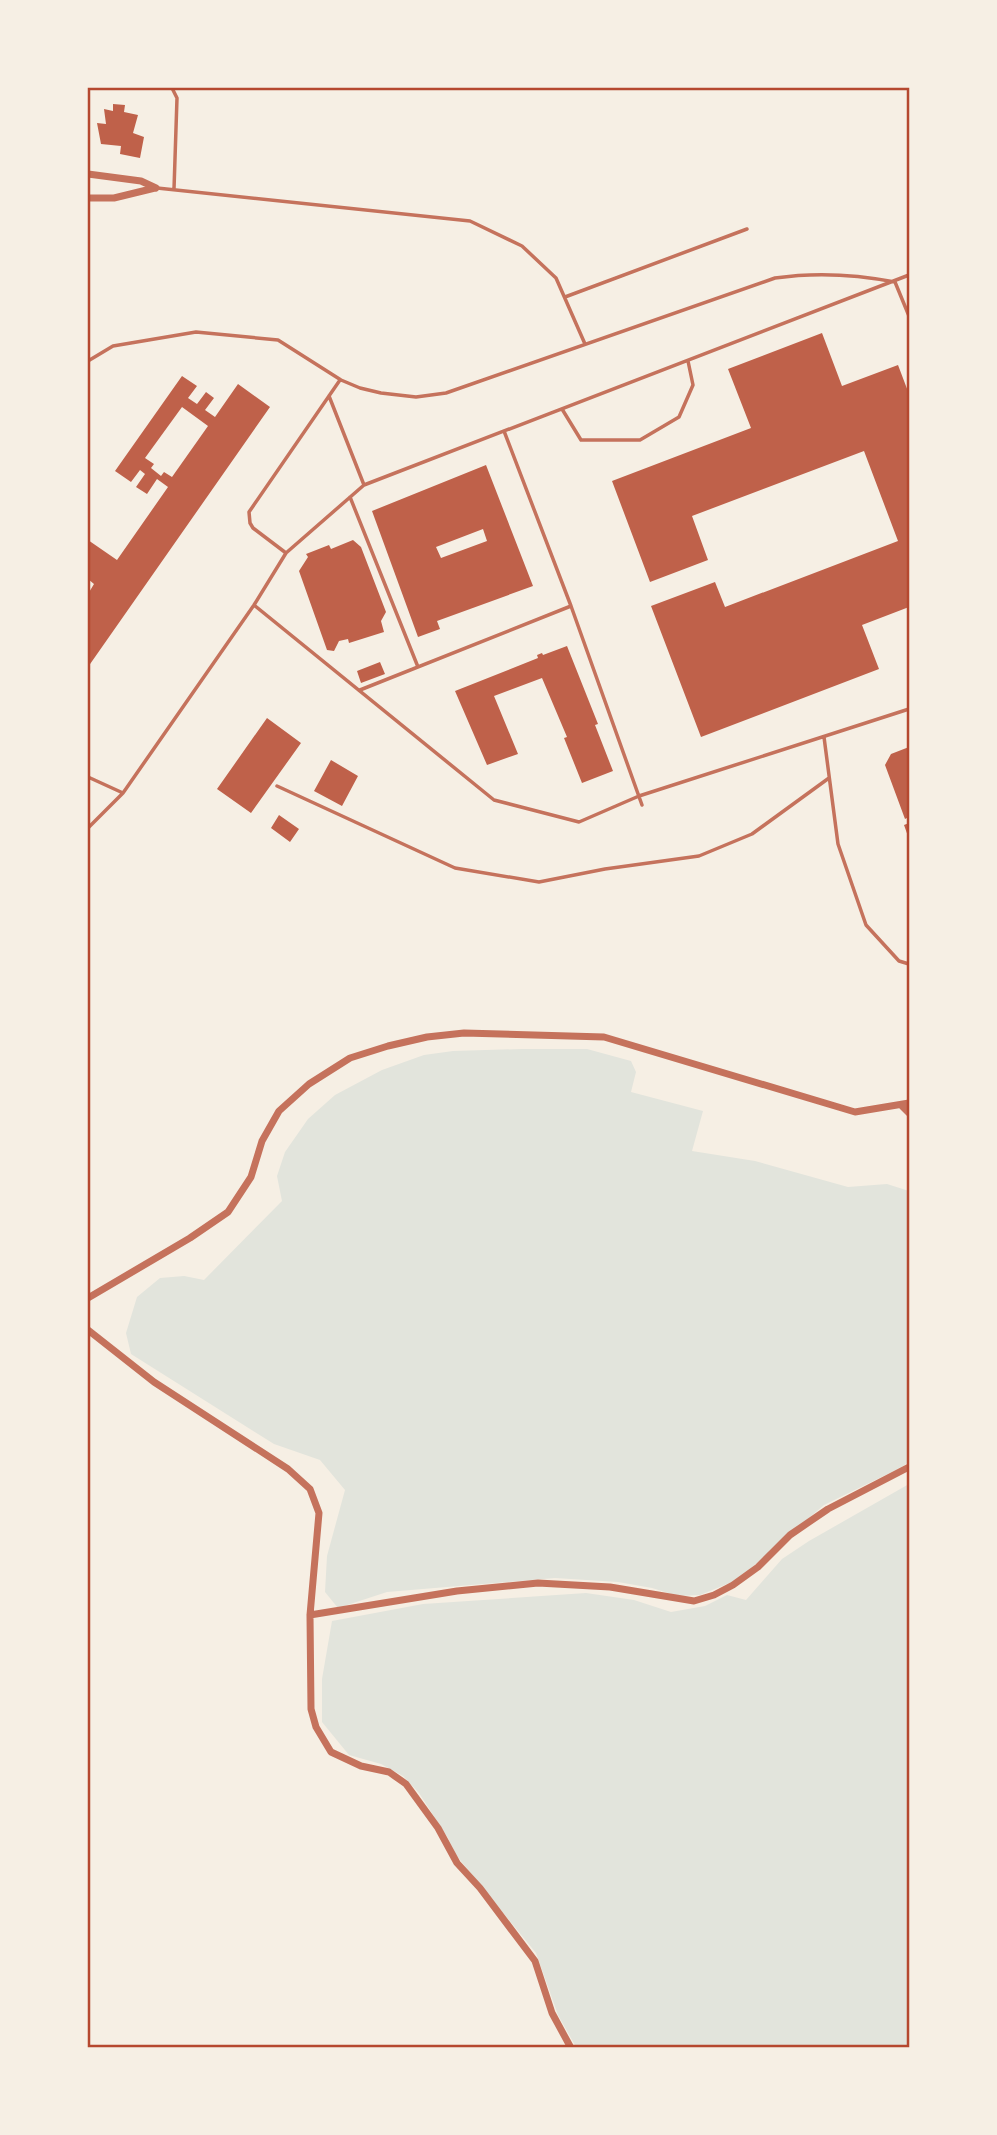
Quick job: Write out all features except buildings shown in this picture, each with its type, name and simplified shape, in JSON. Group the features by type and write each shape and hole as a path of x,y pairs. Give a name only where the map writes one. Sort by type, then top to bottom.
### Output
{"street":[{"path":"88,174 141,181 156,188"},
{"path":"88,198 114,198 156,188"},
{"path":"88,1298 190,1238 228,1212 251,1177 262,1141 279,1111 309,1084 350,1058 426,1037 464,1033 604,1037 855,1112 905,1104 909,1113"},
{"path":"88,1330 154,1382 288,1469 310,1489 319,1513 310,1615 312,1709 316,1727 331,1752 361,1766 389,1772 406,1784 438,1828 457,1863 480,1888 535,1961 552,2013 571,2048"},
{"path":"310,1615 457,1591 538,1583 610,1587 694,1601 733,1585 758,1567 790,1535 828,1509 909,1467"}],"lane":[{"path":"172,88 177,98 174,190"},
{"path":"156,188 470,221 522,246 556,278 585,344"},
{"path":"565,297 747,229"},
{"path":"88,361 113,346 196,332 278,340 341,380 360,388 401,396 431,396 775,278 844,274 895,282"},
{"path":"88,828 123,793 254,605 286,553 364,485 909,275"},
{"path":"895,282 909,316"},
{"path":"562,409 581,440 640,440 679,417 693,385 688,361"},
{"path":"286,553 253,528 249,512 341,380"},
{"path":"329,396 364,485"},
{"path":"503,431 571,606 642,805"},
{"path":"350,497 418,667"},
{"path":"254,605 494,800 579,822 639,796 909,709"},
{"path":"360,690 571,606"},
{"path":"824,737 838,844 866,925 899,961 909,964"},
{"path":"88,777 123,793"},
{"path":"277,786 455,869 540,882 605,869 699,856 752,834 829,778"}],"shaded area":[{"path":"587,1049 631,1061 636,1072 631,1092 703,1111 692,1151 755,1161 848,1187 887,1184 909,1191 909,1462 824,1505 737,1580 700,1595 678,1596 618,1582 555,1578 387,1592 338,1608 325,1592 327,1556 345,1490 320,1460 274,1444 131,1354 126,1333 137,1297 160,1278 184,1276 204,1280 282,1201 277,1176 285,1152 308,1119 335,1095 382,1070 424,1055 453,1051"},
{"path":"909,1484 909,2047 576,2047 558,2015 536,1953 456,1855 419,1793 403,1776 381,1764 349,1755 322,1722 322,1679 332,1621 423,1604 586,1593 634,1600 671,1612 705,1606 727,1595 746,1600 782,1559"}]}
